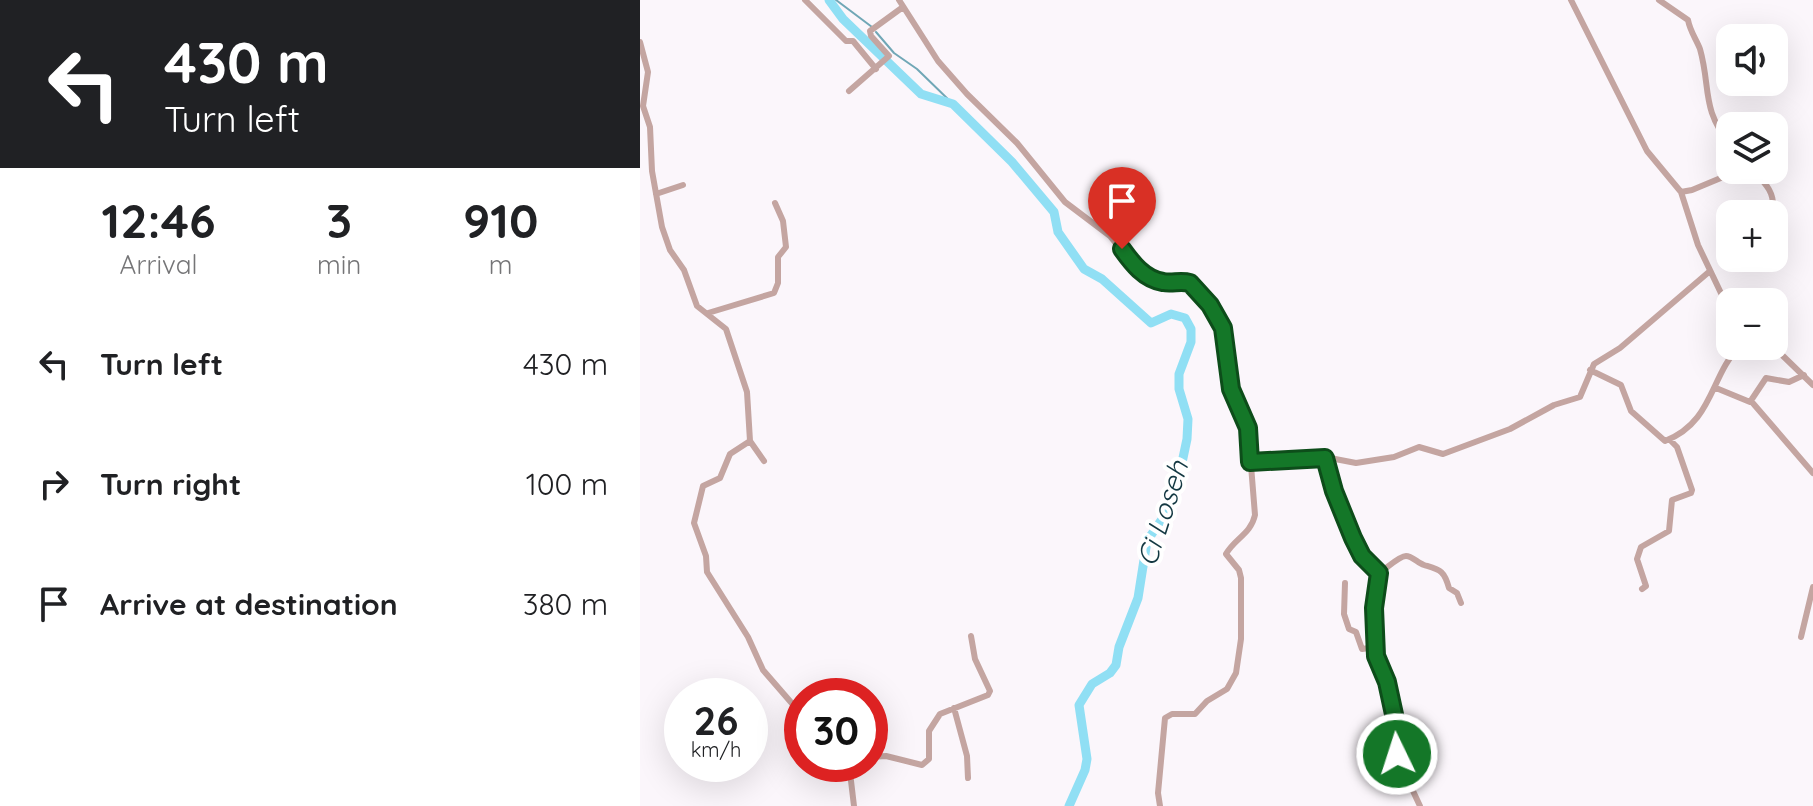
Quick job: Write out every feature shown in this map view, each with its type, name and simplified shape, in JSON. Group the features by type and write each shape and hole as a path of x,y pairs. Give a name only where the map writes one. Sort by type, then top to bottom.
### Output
{"street":[{"path":"805,0 846,41 853,41 876,69"},
{"path":"1571,0 1647,151 1681,192 1698,245 1718,288"},
{"path":"1659,0 1688,20 1706,74 1708,109 1716,127"},
{"path":"849,91 886,59 887,51 871,36 873,29 901,4 938,61 1017,143 1065,202 1110,236 1138,270 1161,282 1190,283 1221,323 1226,340 1229,384 1247,423 1250,462 1253,522 1226,554 1239,570 1241,578 1241,639 1236,673 1227,689 1207,701 1195,714 1172,714 1165,718 1158,793 1160,806"},
{"path":"640,42 647,63 643,106 651,129 662,227 670,250 684,270 697,306 726,329 745,384 750,441 764,461"},
{"path":"1681,192 1716,180"},
{"path":"656,194 683,185"},
{"path":"708,313 764,298 776,289 778,257 786,246 783,221 775,203"},
{"path":"1250,462 1325,458 1356,463 1394,457 1419,447 1435,453 1452,452 1510,429 1554,405 1580,397 1594,364 1620,348 1710,271"},
{"path":"1590,370 1621,385 1631,411 1665,441 1686,430 1716,388 1730,360"},
{"path":"1788,360 1808,376 1813,385"},
{"path":"1751,401 1766,378 1789,382 1808,376"},
{"path":"1716,388 1751,401 1813,473"},
{"path":"1642,589 1646,586 1637,559 1641,547 1669,531 1672,500 1692,490 1677,447 1670,440"},
{"path":"750,441 730,454 720,478 703,486 694,523 706,556 707,572 752,645 763,670 784,694"},
{"path":"1325,458 1334,491 1353,538 1362,556 1379,573"},
{"path":"1420,806 1391,744 1395,719 1387,682 1376,660 1374,608 1379,573 1403,557 1409,557 1441,570 1449,588 1456,591 1461,603"},
{"path":"1345,583 1344,618 1349,629 1356,632 1362,649 1376,647"},
{"path":"1801,637 1813,587"},
{"path":"888,756 922,765 929,759 929,731 940,714 985,697 990,691 975,659 971,636"},
{"path":"954,708 967,756 968,778"},
{"path":"851,782 854,806"}],"waterway":[{"name":"Ci Loseh","path":"829,0 843,19 921,94 953,104 1012,162 1054,212 1058,232 1084,269 1102,279 1151,323 1171,314 1185,318 1191,329 1191,342 1179,374 1179,389 1188,419 1176,491 1169,509 1147,541 1138,598 1119,647 1116,665 1110,673 1092,684 1079,705 1087,759 1069,806"},
{"path":"836,0 872,27"},
{"path":"876,32 894,53 917,69 953,104"}],"route":[{"path":"1122,249 1135,267 1147,276 1166,283 1190,283 1221,323 1231,389 1247,423 1250,462 1325,458 1334,491 1353,538 1362,556 1379,573 1374,608 1376,660 1387,682 1395,719 1391,740 1397,754"}]}
